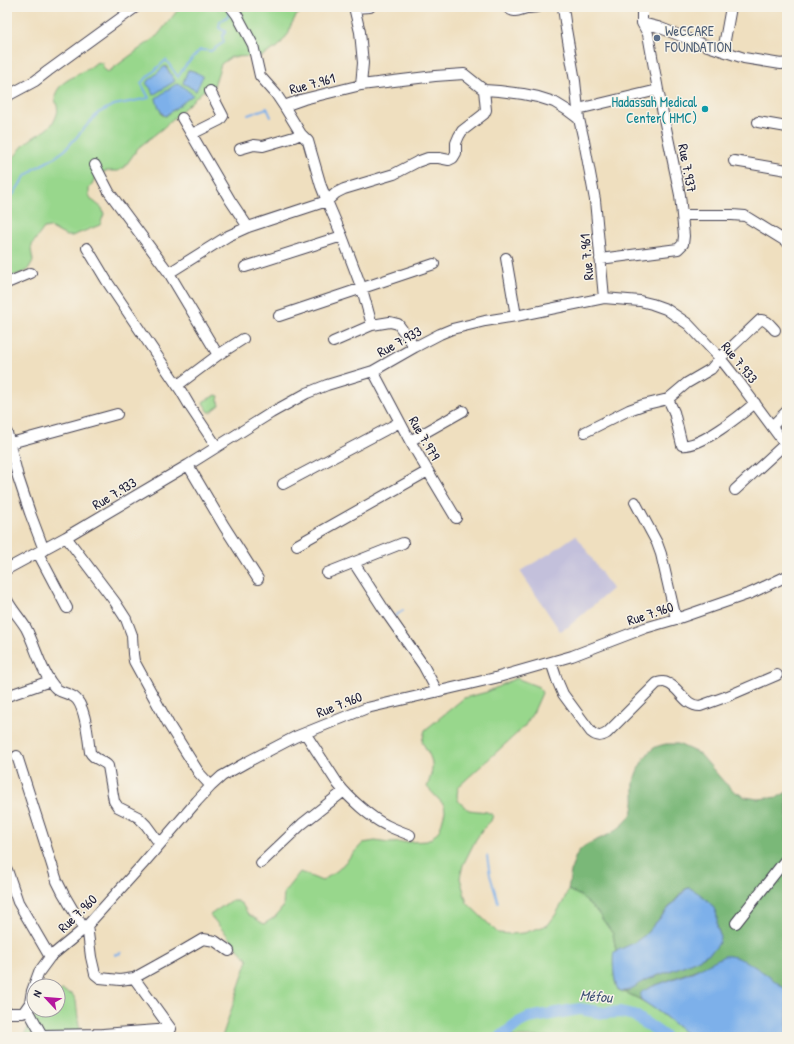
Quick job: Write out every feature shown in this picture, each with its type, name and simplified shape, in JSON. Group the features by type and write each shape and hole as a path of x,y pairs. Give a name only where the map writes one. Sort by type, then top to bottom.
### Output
{"street":[{"path":"7,96 35,80 136,7"},
{"path":"231,7 237,15 253,46 260,76 276,94 284,106"},
{"path":"361,85 363,63 360,32 354,8 370,7"},
{"path":"507,7 515,12 527,8 538,7"},
{"name":"Rue 7.961","path":"563,7 575,82 579,119 595,200 604,298"},
{"path":"642,7 642,23 658,27 744,58 781,64 787,63"},
{"path":"723,51 731,7"},
{"name":"Rue 7.937","path":"600,259 678,249 683,244 684,236 680,195 648,34 642,23"},
{"name":"Rue 7.961","path":"372,325 362,289 321,186 308,141 301,134 284,106 304,99 361,85 435,76 464,74 484,90"},
{"path":"169,273 228,236 248,227 327,201 336,193 344,189 394,174 428,158 448,160 453,158 456,153 458,136 462,131 484,114 486,110 484,90 499,90 549,100 579,119"},
{"path":"578,109 658,90"},
{"path":"192,134 220,120 223,116 210,91"},
{"path":"182,118 230,200 248,227"},
{"path":"758,122 787,127"},
{"path":"240,149 254,145 263,146 301,134"},
{"path":"734,161 787,170"},
{"path":"95,165 109,192 169,273 218,355"},
{"path":"682,215 732,214 745,216 787,242"},
{"path":"245,267 342,236"},
{"path":"87,248 108,283 178,385 191,408 217,447"},
{"path":"506,258 516,316"},
{"path":"279,316 434,264"},
{"path":"7,282 31,273"},
{"name":"Rue 7.933","path":"7,569 66,537 188,465 271,413 307,393 327,384 374,371 440,334 465,325 604,298 640,302 666,309 688,324 720,358 786,446"},
{"path":"585,432 629,410 668,399 686,383 708,372 720,358 760,320 767,321 775,330"},
{"path":"333,342 372,325 390,322 398,324 415,347"},
{"path":"178,385 218,355 243,339"},
{"name":"Rue 7.979","path":"374,371 410,441 456,518"},
{"path":"668,399 674,412 682,445 687,446 694,444 720,430 755,403"},
{"path":"410,441 463,411"},
{"path":"772,426 787,411"},
{"path":"67,608 41,551 8,440 117,414"},
{"path":"283,484 400,422"},
{"path":"735,490 786,446"},
{"path":"188,465 224,526 258,579"},
{"path":"297,545 428,471"},
{"path":"635,502 657,543 661,554 676,619"},
{"path":"66,537 126,619 132,635 134,661 169,725 199,774 211,786"},
{"path":"327,573 403,543"},
{"path":"354,563 423,665 437,691"},
{"name":"Rue 7.960","path":"37,978 39,972 50,958 86,927 211,786 222,776 247,762 305,733 366,708 495,678 572,656 646,628 751,593 787,576"},
{"path":"7,600 25,626 50,681 60,692 74,697 83,709 90,752 92,756 108,766 114,801 118,807 138,817 160,844"},
{"path":"551,662 557,680 564,694 591,732 596,736 602,736 607,733 657,683 665,682 672,685 689,703 695,706 700,706 777,675"},
{"path":"7,696 50,681"},
{"path":"305,733 344,792 376,819 410,835"},
{"path":"17,756 57,881 63,893 86,927 90,956 95,974 100,978 120,980 134,978 202,939 215,941 229,951"},
{"path":"261,863 302,824 344,792"},
{"path":"736,923 787,858"},
{"path":"7,870 18,902 50,958"},
{"path":"32,1018 42,1036 132,1034 171,1029 134,978"},
{"path":"7,1013 24,1013 26,1010"}],"shaded area":[{"path":"576,536 612,589 568,627 560,631 520,571"}],"green space":[{"path":"181,7 307,7 296,16 290,27 289,33 278,47 262,56 231,57 221,64 214,86 203,91 163,128 138,148 124,168 118,171 106,171 96,177 89,189 89,195 92,200 102,208 104,214 100,225 72,236 66,236 50,227 44,228 33,243 31,249 33,261 27,271 7,278 7,162 13,158 26,143 52,124 58,111 55,96 61,85 97,62 102,63 104,69 108,72 157,36","holes":["166,66 175,81 153,95 151,89","188,70 196,72 196,91 183,83","192,95 166,116 162,115 156,99"]},
{"path":"216,395 219,396 218,400 220,405 209,412 203,403"},
{"path":"516,678 539,687 542,693 534,711 524,727 458,787 457,796 459,802 469,810 487,812 493,815 491,821 482,830 475,841 463,865 460,878 467,903 498,933 511,934 524,933 548,925 563,902 568,890 581,896 598,913 613,934 616,951 614,954 615,982 618,990 647,1004 690,1037 222,1037 248,960 210,915 230,901 237,901 242,904 248,914 264,924 275,917 283,907 284,892 300,872 322,881 338,870 363,843 375,841 389,843 427,841 432,838 440,829 445,811 444,805 427,787 432,763 422,742 425,730 464,698 487,692"},
{"path":"666,744 678,744 700,754 724,782 734,791 745,797 758,799 778,797 787,792 787,990 764,973 741,960 700,968 651,987 640,998 641,1000 623,991 628,991 641,982 705,956 717,946 720,935 717,926 716,913 692,889 685,889 645,935 616,951 613,934 598,913 581,896 568,890 572,867 581,848 616,830 629,818 633,809 635,778 644,758 654,748"},
{"path":"66,992 73,995 76,1001 79,1026 87,1037 23,1037 34,1018 66,1018"}],"water":[{"path":"165,66 175,81 153,95 151,89 146,83"},
{"path":"188,70 203,76 196,91 183,83"},
{"path":"176,84 181,85 193,95 165,116 159,108 156,98"},
{"path":"689,888 706,900 714,908 720,935 718,945 712,951 695,961 645,981 630,990 619,990 617,988 614,972 614,952 634,943 645,935 686,889"},
{"path":"724,956 731,956 748,963 766,974 787,990 787,1037 690,1037 640,998 643,991 651,987 692,972"}],"waterway":[{"path":"7,196 13,195 26,175 65,150 98,113 114,105 149,98 141,83 166,60 178,77 185,66 200,50 211,51 224,42 222,36 225,31 219,28 220,22 228,16 229,11"},
{"path":"248,115 267,108 271,117"},
{"path":"393,618 403,610"},
{"path":"487,856 490,875 498,902"},
{"path":"115,954 121,953"},
{"name":"Méfou","path":"501,1037 518,1023 528,1018 580,1009 604,1013 620,1012 634,1015 665,1037"}],"place":[{"name":"WeCCARE FOUNDATION","path":"657,38"},
{"name":"Hadassah Medical Center( HMC)","path":"705,109"}]}
